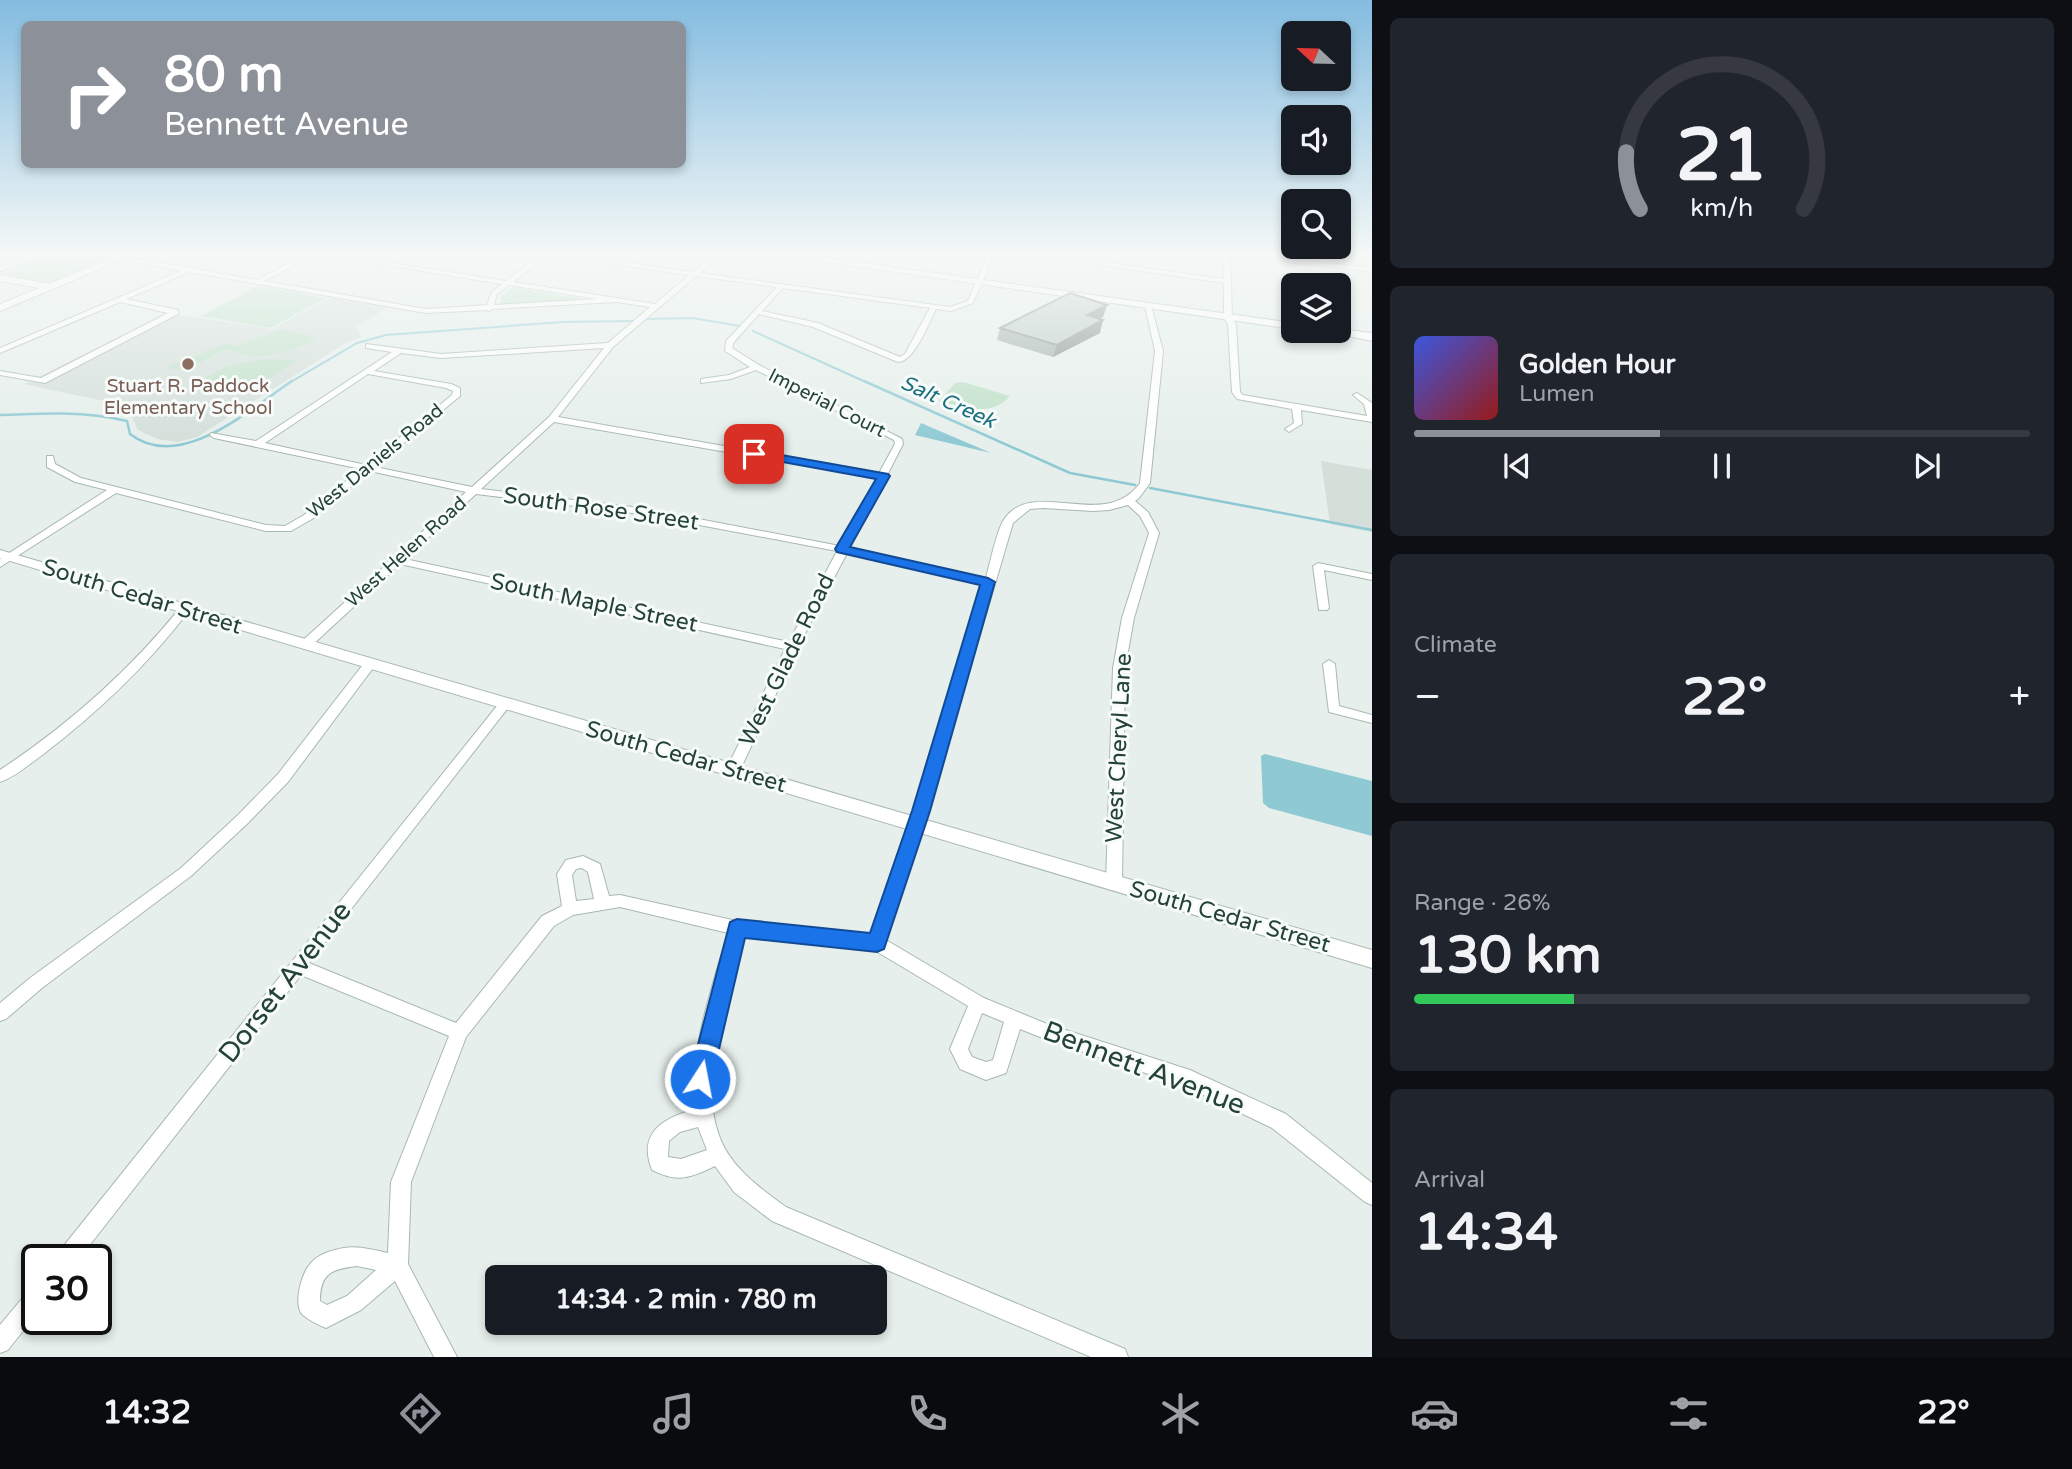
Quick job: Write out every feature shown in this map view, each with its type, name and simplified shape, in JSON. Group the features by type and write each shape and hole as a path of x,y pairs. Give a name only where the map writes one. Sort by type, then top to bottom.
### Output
{"main road":[{"path":"1238,318 1281,324"},
{"path":"1351,334 1372,337"}],"street":[{"path":"0,351 78,318"},
{"path":"0,373 41,381 163,318"},
{"name":"West Helen Road","path":"305,645 552,419 610,345 640,318"},
{"name":"Imperial Court","path":"752,318 730,341 728,349 756,367 898,439"},
{"path":"784,318 815,326 901,360 908,355 928,318"},
{"path":"877,943 916,825 1008,522 1026,503 1100,508 1129,500 1141,491 1145,483 1158,367 1159,344 1152,318"},
{"path":"1229,318 1232,325 1236,392 1240,397 1372,419 1368,403 1357,395"},
{"path":"369,346 440,356 610,345"},
{"path":"257,445 398,351"},
{"name":"Imperial Court","path":"704,381 731,377 756,367"},
{"name":"West Daniels Road","path":"114,490 266,528 287,528 308,517 456,396 457,390 368,372"},
{"path":"1289,429 1298,424 1296,407"},
{"path":"552,419 883,476"},
{"name":"South Rose Street","path":"214,435 474,491 641,511 842,549 988,582"},
{"name":"West Glade Road","path":"733,770 792,647 899,444 898,439"},
{"path":"50,458 50,465 78,480 114,490"},
{"path":"3,558 114,490"},
{"name":"West Cheryl Lane","path":"1114,883 1119,668 1128,618 1154,533 1144,514 1129,500"},
{"name":"South Cedar Street","path":"3,558 1372,959"},
{"name":"South Maple Street","path":"396,560 792,647"},
{"path":"1323,608 1318,566 1372,577"},
{"path":"0,777 23,763 97,701 167,634 184,610"},
{"path":"1329,664 1333,709 1372,719"},
{"path":"0,1013 36,982 186,872 243,819 283,778 369,665"},
{"name":"Dorset Avenue","path":"78,1244 505,704"},
{"path":"570,909 564,874 571,864 583,862 595,867 603,904"},
{"name":"Bennett Avenue","path":"446,1357 398,1265 401,1182 459,1032 548,921 570,909 620,901 737,928 877,943 978,1003 1190,1079 1279,1121 1372,1195"},
{"path":"737,928 703,1062 700,1094 703,1116 718,1155 751,1196 779,1214 1117,1357"},
{"path":"298,966 459,1032"},
{"name":"Bennett Avenue","path":"978,1003 959,1049 966,1063 986,1071 1000,1067 1014,1018"},
{"path":"703,1116 667,1127 658,1140 659,1163 670,1170 683,1171 718,1155"},
{"path":"0,1342 21,1316"}],"shaded area":[{"name":"Stuart R. Paddock Elementary School","path":"157,318 203,318 272,329 292,318 370,318 356,327 362,337 344,344 197,437 177,442 157,439 138,430 127,406 24,384"},
{"path":"1321,461 1372,470 1372,532 1330,524"}],"green space":[{"path":"214,318 288,318 270,328"},
{"path":"280,329 317,338 273,355 251,355 227,349 188,368 167,367 224,344 233,347"},
{"path":"261,359 296,360 261,385 202,380 226,367"},
{"path":"963,382 1010,396 1002,403 986,409 939,401 955,383"}],"water":[{"path":"921,423 991,453 915,435"},
{"path":"1265,754 1372,781 1372,836 1269,808 1263,803 1261,756"}],"building":[{"path":"1019,318 1103,320 1057,345 1000,328"}],"waterway":[{"name":"Salt Creek","path":"645,319 677,318"},
{"name":"Salt Creek","path":"694,318 740,326"},
{"name":"Salt Creek","path":"290,383 357,343 386,335 563,322 633,321"},
{"name":"Salt Creek","path":"753,331 868,383"},
{"name":"Salt Creek","path":"864,381 1070,473 1135,485"},
{"name":"Salt Creek","path":"0,415 64,414 111,418 127,421 130,434 150,444 171,446 192,442 214,433 290,383"},
{"name":"Salt Creek","path":"1150,488 1372,530"}],"place":[{"name":"Stuart R. Paddock Elementary School","path":"188,364"}],"route":[{"path":"700,1079 737,928 877,943 921,811 988,582 842,549 883,476 754,454"}]}
